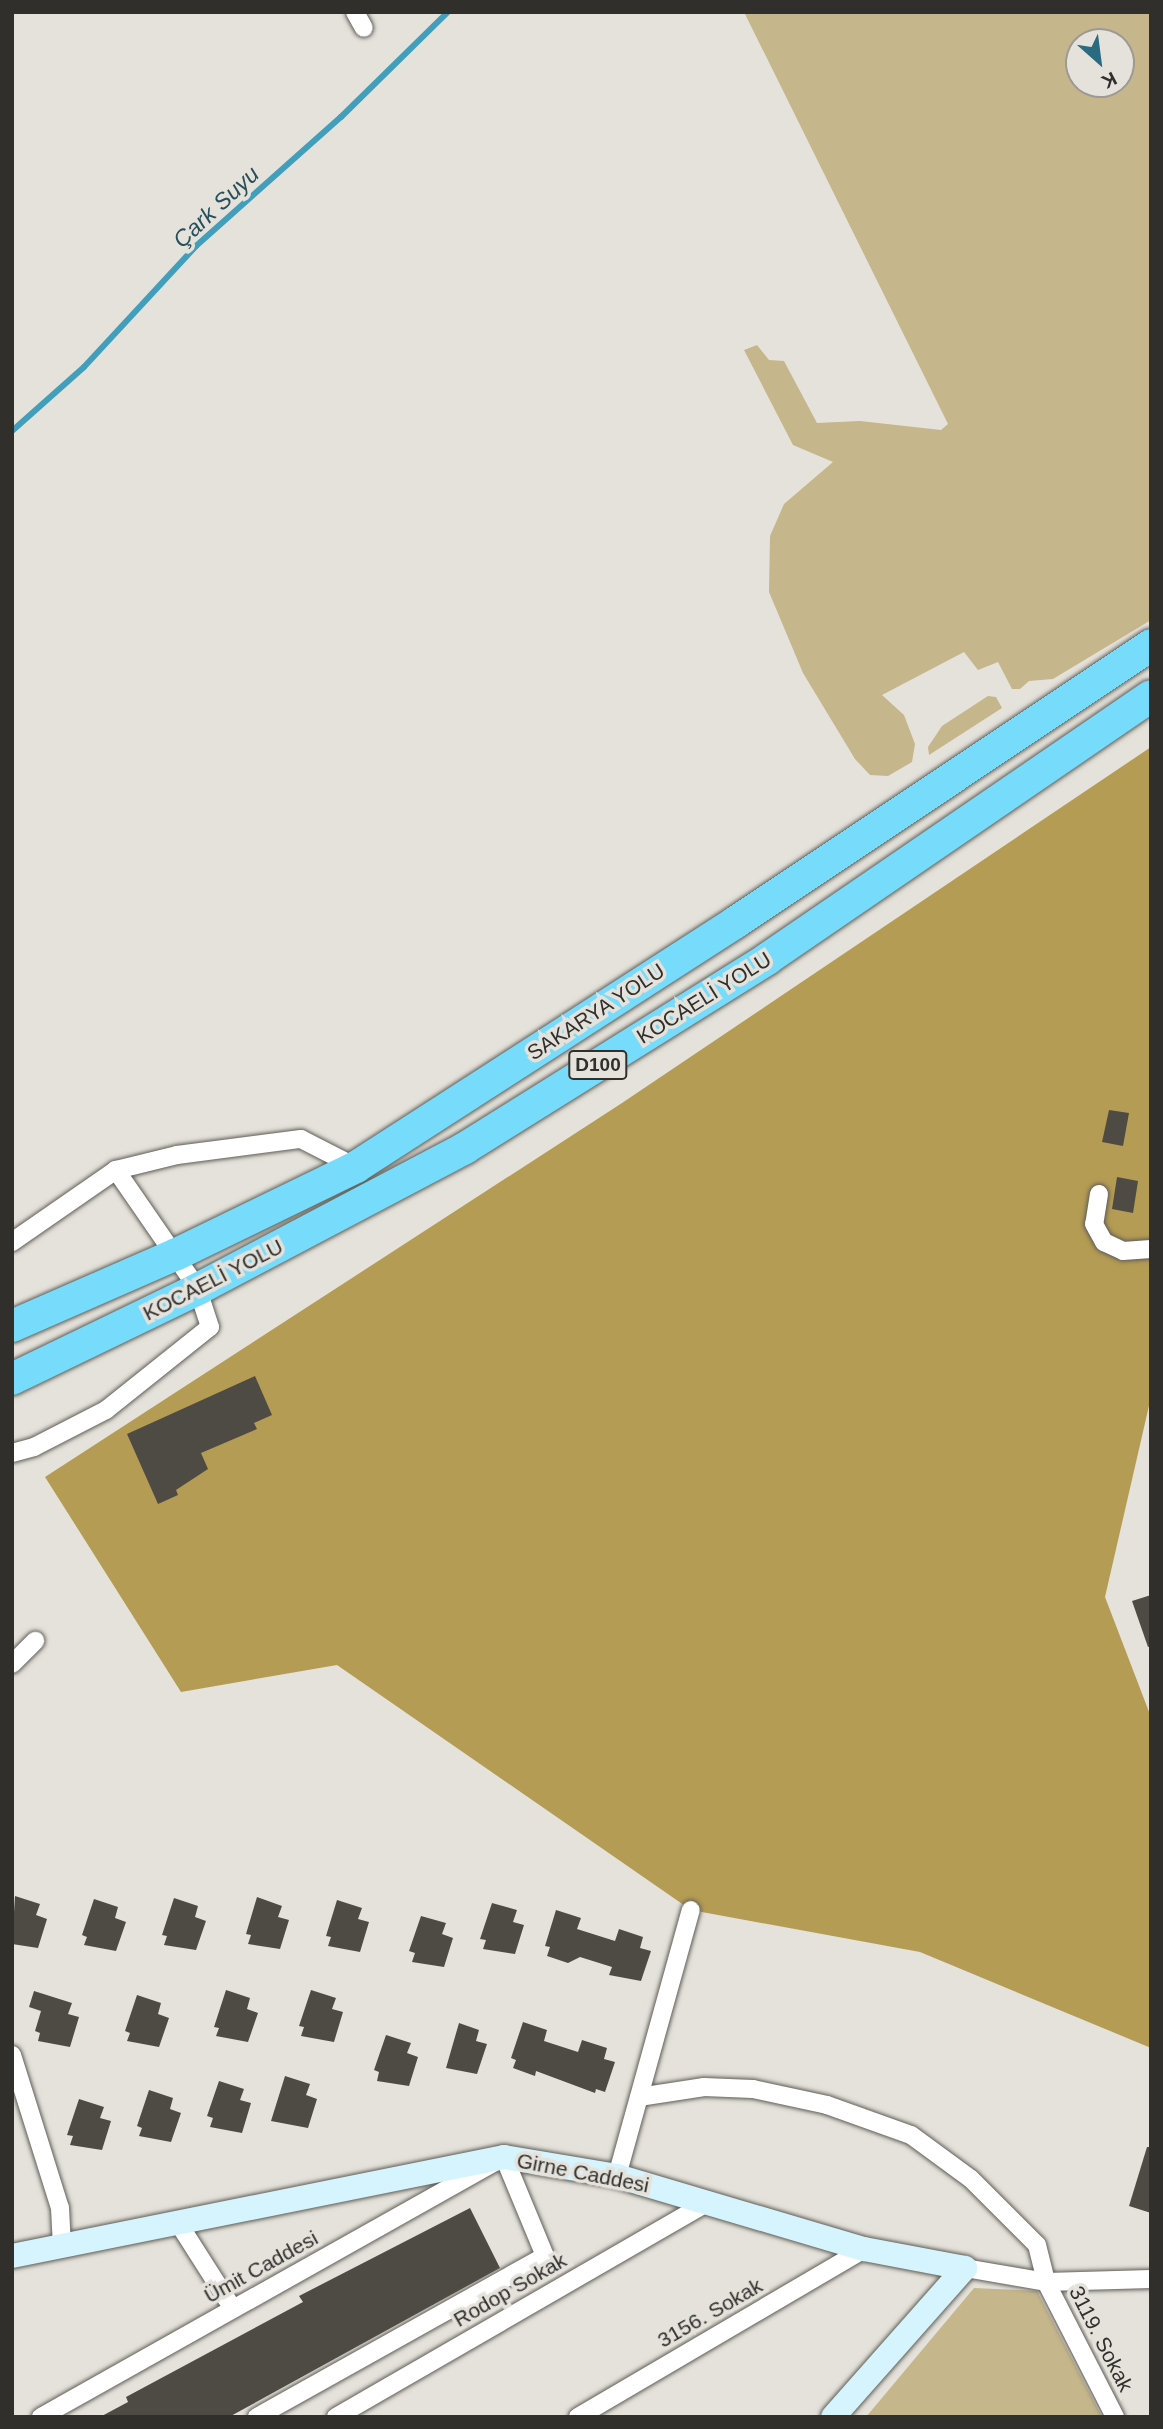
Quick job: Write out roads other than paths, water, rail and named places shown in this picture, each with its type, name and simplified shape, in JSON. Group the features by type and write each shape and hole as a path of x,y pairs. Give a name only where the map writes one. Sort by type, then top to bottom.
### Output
{"highway":[{"name":"SAKARYA YOLU","path":"12,1326 177,1254 356,1167 736,922 1151,645"},
{"name":"KOCAELİ YOLU","path":"12,1379 198,1289 477,1140 767,959 1151,696"}],"street":[{"path":"12,1242 116,1170 177,1154 301,1139 356,1167"},
{"path":"12,1453 34,1447 106,1410 210,1327 198,1289 177,1254 116,1170"},
{"path":"1099,1194 1094,1224 1104,1242 1123,1251 1151,1249"},
{"path":"12,1664 35,1642"},
{"path":"617,2176 691,1910"},
{"path":"12,2055 60,2208 62,2245"},
{"name":"3119. Sokak","path":"639,2097 704,2087 753,2089 827,2105 911,2135 1002,2206 1037,2245 1046,2282 1115,2417"},
{"path":"257,2417 545,2256 504,2157"},
{"name":"Girne Caddesi","path":"12,2256 504,2157 617,2176 864,2249 1046,2282 1151,2279"},
{"name":"Ümit Caddesi","path":"41,2417 504,2157"},
{"name":"Rodop Sokak","path":"336,2417 707,2203"},
{"path":"177,2221 233,2309"},
{"name":"3156. Sokak","path":"578,2417 864,2249"},
{"path":"832,2417 965,2268"}],"waterway":[{"name":"Çark Suyu","path":"12,431 84,367 196,246 341,117 448,12"}]}
